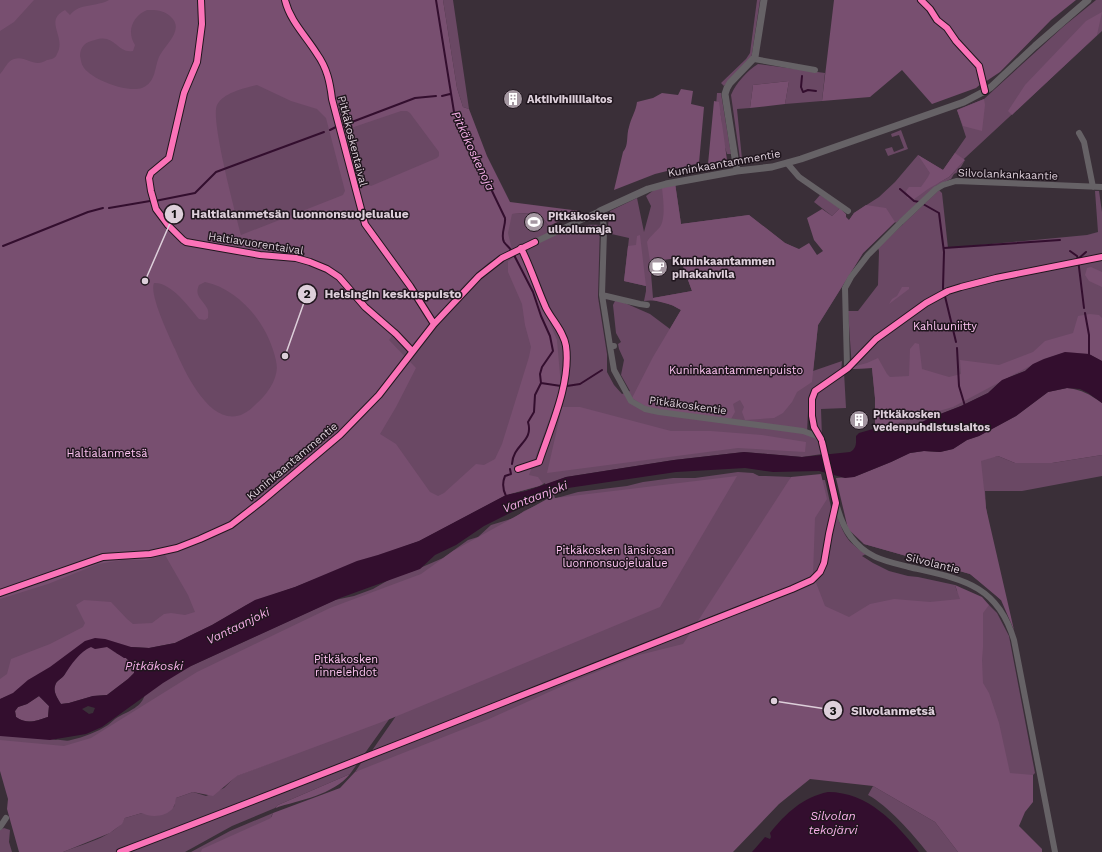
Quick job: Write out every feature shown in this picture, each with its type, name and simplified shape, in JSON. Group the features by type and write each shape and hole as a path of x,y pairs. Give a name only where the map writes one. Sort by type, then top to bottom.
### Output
{"street":[{"path":"736,171 726,91 730,83 754,59 764,0"},
{"name":"Kuninkaantammentie","path":"535,242 600,211 648,190 666,184 736,171 772,167 787,163 948,108 977,96 991,87 1088,0"},
{"path":"754,59 815,70"},
{"path":"1080,133 1084,142 1093,187"},
{"path":"787,163 799,177 850,211"},
{"name":"Silvolankankaantie","path":"847,366 844,288 868,255 936,189 956,181 1102,187"},
{"name":"Pitkäkoskentie","path":"600,211 604,231 602,295 612,346 612,364 620,384 631,401 645,409 659,412 803,431"},
{"path":"602,295 647,305"},
{"name":"Silvolantie","path":"803,431 817,436 821,440 825,451 836,503 846,530 866,552 880,560 956,578 971,584 994,602 1003,614 1014,640 1055,852"},
{"path":"0,827 6,818"}],"green space":[{"name":"Haltialanmetsä","path":"0,0 435,0 437,64 512,214 531,213 541,216 549,226 569,234 583,226 600,225 598,297 607,354 607,372 614,385 622,394 630,391 621,375 624,360 618,344 621,342 616,333 613,305 615,301 618,300 650,314 670,329 681,310 663,302 644,301 646,286 624,281 629,238 607,233 610,211 637,198 644,232 651,206 646,196 654,190 675,183 681,224 749,215 785,243 822,261 854,213 879,197 895,182 918,155 943,170 966,137 957,110 984,99 1064,26 1096,0 1102,0 1102,31 938,183 949,177 965,160 958,172 954,174 951,179 936,186 896,223 895,222 863,253 818,325 813,371 842,361 841,372 844,372 846,408 821,409 822,437 812,428 808,411 807,434 818,439 822,454 802,457 744,452 674,460 566,477 550,483 555,498 551,499 545,483 506,495 419,541 131,647 0,699","holes":["680,258 692,291 653,298 650,261"]},
{"path":"0,0 34,0 14,22 0,31"},
{"name":"Haltialanmetsä","path":"109,0 443,0 457,88 463,107 469,109 487,156 510,202 580,211 549,226 541,216 531,213 512,214 508,233 512,250 488,263 464,285 412,345 397,329 389,340 416,368 380,434 396,444 430,492 438,496 444,493 476,464 484,465 495,459 502,444 531,347 525,325 522,304 508,272 508,261 522,252 527,270 557,340 561,387 529,475 538,477 543,484 506,495 419,541 357,561 295,587 255,600 212,625 175,643 149,648 131,647 105,639 85,641 50,667 28,680 13,693 0,699 0,679 7,674 11,659 50,644 83,627 85,623 76,605 84,600 111,602 133,624 152,623 164,614 171,613 185,615 195,612 188,595 165,555 146,560 122,560 98,564 48,584 0,599 0,74 8,63 17,58 38,63 54,58 59,48 55,24 59,14 65,10 70,15 74,11 83,7","holes":["147,10 162,11 170,16 176,26 173,36 158,59 153,78 150,82 142,88 128,89 102,81 88,73 82,64 80,56 82,47 88,42 107,39 123,50 133,51 135,45 131,34 132,24 142,13","257,85 291,101 317,109 326,118 345,191 343,195 241,235 224,168 216,114 217,105 220,101 224,97 240,89","401,111 407,111 439,152 439,156 371,186 363,183 359,179 349,130","205,282 217,286 239,299 257,318 270,341 277,369 273,383 262,398 242,414 229,416 217,412 196,390 180,361 164,325 154,296 154,283 167,287 179,296 199,319 205,320 208,318 208,310 198,295 197,292 199,285"]},
{"path":"443,0 453,0 469,109 463,107 457,88"},
{"path":"757,0 760,0 751,57 724,86 721,83 746,59 750,53"},
{"path":"834,0 919,0 929,10 935,20 947,29 956,43 978,65 982,83 976,88 932,104 902,70 870,97 822,101"},
{"path":"922,0 1076,0 1051,20 1000,72 985,82 981,65 957,41 948,28 938,19"},
{"path":"1102,12 1097,35 1012,115 1008,111 1025,85 1086,21"},
{"path":"758,64 825,73 822,101 785,104 789,81 753,85 750,108 737,109 742,159 740,159 731,95 742,78"},
{"path":"789,81 785,104 750,108 753,85"},
{"path":"681,89 693,91 691,104 704,107 699,163 655,174 614,190 623,152 627,143 628,130 637,102 653,98 662,93 678,95"},
{"path":"717,93 721,93 731,154 727,154 723,142 721,116 716,106"},
{"path":"984,99 985,105 982,131 963,126 957,110"},
{"path":"714,101 719,102 727,160 708,164"},
{"path":"901,130 908,149 888,156 885,149 892,147 894,152 904,148 899,135 892,137 891,134"},
{"path":"955,153 965,160 949,177 913,200 907,198 906,191 909,187 921,187 930,173 918,155 943,170"},
{"name":"Kuninkaantammenpuisto","path":"675,183 681,224 749,215 785,243 799,249 809,243 817,255 823,251 814,240 807,218 822,209 832,216 840,208 849,220 854,213 866,205 886,208 895,222 863,253 818,325 812,382 797,392 792,402 783,413 774,418 745,420 742,412 744,407 740,400 733,404 735,412 731,419 649,409 632,398 653,357 681,310 672,305 653,300 653,298 692,291 680,258 650,261 647,242 662,223 664,208 662,188"},
{"name":"Kahluuniitty","path":"939,190 942,193 948,248 1087,235 1098,232 1095,191 1099,191 1102,212 1102,361 1089,354 1033,364 1025,371 1002,380 988,393 910,428 897,431 881,428 873,429 875,425 875,398 872,368 852,369 848,311 858,311 878,285 878,248"},
{"path":"820,195 840,208 832,216 814,202"},
{"path":"640,235 646,286 624,281 628,246 636,245 637,236"},
{"path":"1091,267 1102,272 1102,287 1089,281 1085,275 1087,268"},
{"path":"902,287 909,287 909,289 889,304 892,299 897,296"},
{"path":"1090,314 1099,315 1102,318 1102,361 1089,354 1065,352 1043,359 953,407 882,427 875,425 875,398 872,368 852,369 852,367 878,358 890,377 909,376 910,349 915,343 919,344 922,369 949,377 961,374 960,360 999,365 1033,352 1045,341 1073,333 1078,316"},
{"path":"1067,388 1086,393 1102,403 1102,455 1052,463 1015,463 998,456 981,461 986,508 1014,630 1001,600 970,574 864,544 848,529 836,478 854,477 910,453 924,451 940,452 953,449 967,440 979,436 1016,416 1048,392"},
{"path":"562,407 580,407 671,431 711,431 762,435 806,442 805,452 738,448 547,473"},
{"path":"1102,455 1102,476 1022,491 985,491 986,508 1001,600 991,590 970,574 864,544 836,478 854,477 998,456 1015,463 1052,463"},
{"name":"Pitkäkosken länsiosan luonnonsuojelualue","path":"738,472 753,473 759,476 791,477 789,482 825,480 831,507 834,506 844,533 848,539 858,549 866,554 862,556 889,571 955,585 957,591 989,605 997,613 1009,636 1035,773 1033,777 719,739 661,852 191,852 230,831 273,813 271,817 336,794 358,771 355,772 361,763 367,760 681,634 683,630 371,752 396,716 390,718 350,774 232,826 185,852 63,852 106,835 120,825 125,818 174,807 176,798 193,792 206,796 224,788 236,776 328,741 23,852 0,767 0,729 65,741 90,734 104,728 134,708 141,702 145,694 180,671 335,600 354,596 373,589 392,578 443,558 468,540 478,537 491,525 514,518 524,511 546,501 578,492 627,486 643,482 673,478 695,478"},
{"path":"821,474 827,499 815,518 813,575 825,606 849,617 870,604 894,599 930,602 960,599 955,585 982,597 989,605 983,613 983,683 989,693 999,723 1010,773 1033,775 1033,802 1025,812 1019,826 1042,849 1042,852 958,852 935,822 873,786 810,779 779,804 733,852 201,852 202,849 271,818 273,813 340,788 355,772 489,719 569,683 639,655 683,644 791,477"},
{"name":"Pitkäkosken rinnelehdot","path":"737,476 660,607 390,719 237,776 213,796 193,792 176,798 173,808 162,815 150,816 142,813 125,818 122,824 110,833 63,852 19,852 7,809 8,799 0,771 0,740 64,746 91,738 197,672 330,608 421,574 453,551 547,499"},
{"path":"91,647 95,649 110,648 114,652 126,658 134,666 134,673 107,695 93,696 61,704 55,693 56,684 64,676 79,655"},
{"path":"39,696 49,706 48,717 28,722 16,717 15,711 18,707 27,704"},
{"path":"350,774 335,787 325,792 275,808 278,805"},
{"path":"873,786 935,822 958,852 927,852 891,813 868,795"},
{"path":"4,828 10,830 9,842 12,852 0,852 0,830"}],"water":[{"name":"Pitkäkoski","path":"1065,352 1089,354 1102,361 1102,403 1080,389 1067,388 1048,392 1016,416 979,436 967,440 953,449 940,452 924,451 910,453 854,477 845,478 819,471 773,472 745,468 676,472 568,488 538,499 484,526 456,545 435,555 420,569 340,598 191,666 163,683 102,727 86,734 50,740 0,736 0,699 13,693 28,680 50,667 85,641 95,638 105,639 131,647 149,648 175,643 212,625 255,600 295,587 357,561 419,541 506,495 526,491 566,477 674,460 744,452 802,457 850,452 855,447 856,436 859,433 881,428 897,431 910,428 988,393 1002,380 1025,371 1033,364","holes":["91,647 95,649 107,647 126,658 134,666 134,673 107,695 93,696 61,704 55,693 56,684 80,655","39,696 49,706 48,717 28,722 16,717 15,711 18,707 27,704","88,706 95,708 93,713 89,714 82,709"]},
{"name":"Silvolan tekojärvi","path":"828,792 842,793 856,797 868,803 891,820 919,852 752,852 765,837 770,839 770,833 782,819 796,807 819,794"}],"waterway":[{"name":"Pitkäkoskenoja","path":"436,0 454,112 505,218 503,239 511,250"},
{"path":"802,76 801,87 803,92 808,90 816,91"},
{"path":"442,96 450,94"},
{"path":"344,125 415,98 436,96"},
{"path":"330,130 336,127"},
{"path":"155,201 195,193 216,172 324,132"},
{"path":"900,189 914,201 919,202"},
{"path":"109,208 150,201"},
{"path":"923,204 939,213 944,252 943,288 956,342"},
{"path":"3,246 88,212 103,208"},
{"path":"944,248 1060,240"},
{"path":"1070,251 1077,256 1078,259"},
{"path":"1084,308 1078,259 1086,252"},
{"name":"Pitkäkoskenoja","path":"512,464 513,457 528,434 528,422 534,412 535,395 541,383 540,374 542,367 553,351 550,336 533,292 514,255"},
{"path":"1085,313 1089,335 1089,355"},
{"path":"957,348 959,386 965,406"},
{"path":"567,386 580,384 602,370"},
{"path":"541,383 561,386"},
{"name":"Pitkäkoskenoja","path":"506,496 503,481 505,476 511,474 510,469"}],"cycle path":[{"name":"Haltiavuorentaival","path":"201,0 202,24 197,62 184,93 169,158 151,173 149,178 156,209 168,225 186,242 260,255 296,258 327,269 339,277 365,307 396,334 412,351"},
{"name":"Pitkäkoskentaival","path":"285,0 294,22 313,47 326,70 332,99 365,224 410,286 434,324"},
{"path":"921,0 979,66 985,91"},
{"path":"0,593 103,557 150,554 177,548 231,525 262,501 340,435 379,395 434,324 479,276 502,258 535,242"},
{"path":"518,469 539,462 559,404 566,375 567,360 566,346 563,336 546,308 521,248"},
{"path":"821,439 814,427 812,416 812,399 815,391 848,368 876,339 926,303 948,291 961,287 996,278 1102,257"},
{"path":"120,852 812,580 820,572 824,563 836,503 822,442"}],"place":[{"name":"Aktiivihiililaitos","path":"513,99"},
{"name":"Pitkäkosken ulkoilumaja","path":"534,222"},
{"name":"Kuninkaantammen pihakahvila","path":"658,267"},
{"name":"Haltialanmetsän luonnonsuojelualue","path":"145,281"},
{"name":"Helsingin keskuspuisto","path":"285,356"},
{"name":"Pitkäkosken vedenpuhdistuslaitos","path":"859,420"},
{"name":"Silvolanmetsä","path":"774,701"}],"water label":[{"name":"Vantaanjoki","path":"535,497"},
{"name":"Vantaanjoki","path":"238,626"}]}
